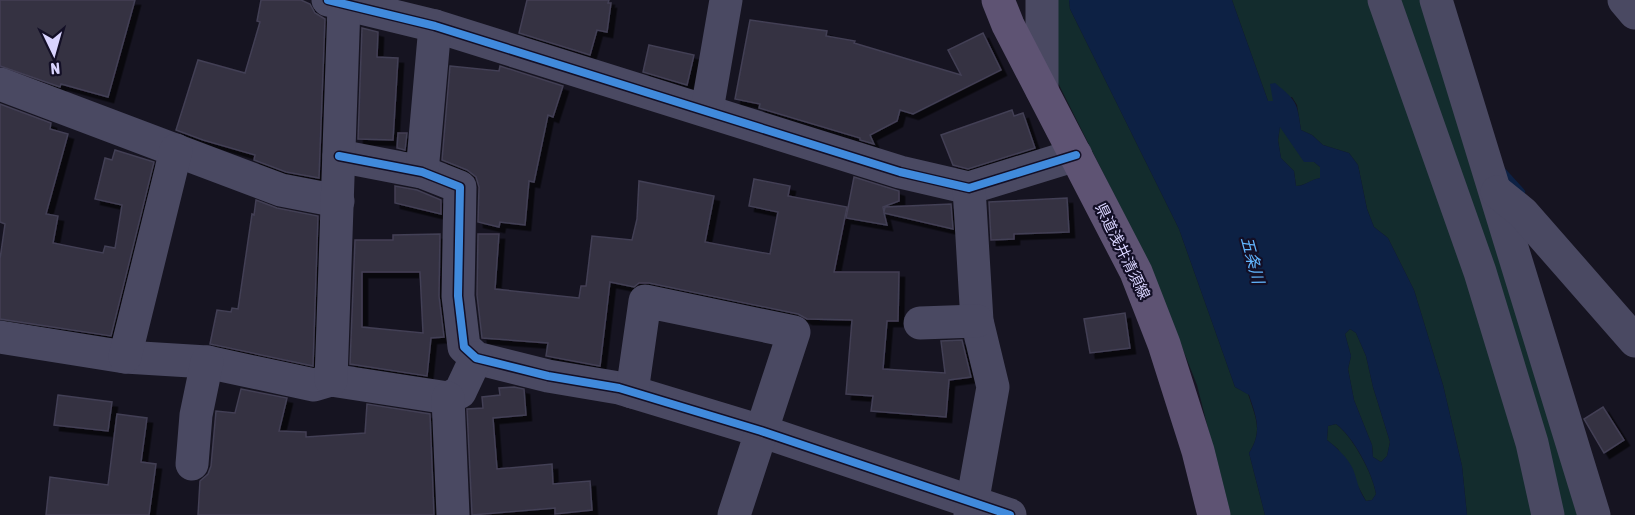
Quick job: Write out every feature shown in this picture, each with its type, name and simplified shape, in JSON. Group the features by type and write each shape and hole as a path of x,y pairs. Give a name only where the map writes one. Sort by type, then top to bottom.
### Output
{"main road":[{"name":"県道浅井清須線","path":"998,0 1008,25 1136,272 1164,344 1198,451 1214,515"}],"street":[{"path":"707,110 726,0"},
{"path":"1042,0 1042,90"},
{"path":"1384,0 1480,272 1532,443 1548,515"},
{"path":"1436,0 1497,192 1594,515"},
{"path":"1623,0 1635,13"},
{"path":"331,381 339,156 336,2 435,26 900,172 969,188 1076,155"},
{"path":"422,172 435,26"},
{"path":"0,84 281,190 338,201"},
{"path":"125,357 176,150"},
{"path":"339,156 422,172 460,187 459,297 464,347 476,358 548,376 619,387 761,431 971,508 1010,515"},
{"path":"969,188 976,321 993,387 971,508"},
{"path":"1497,192 1523,213 1635,340"},
{"path":"632,392 645,302 794,332 734,515"},
{"path":"920,323 976,321"},
{"path":"0,337 125,357 207,362 314,385 331,381 448,398 460,392 476,358"},
{"path":"192,464 196,415 207,362"},
{"path":"448,398 453,515"}],"green space":[{"path":"1054,0 1069,0 1070,9 1179,229 1235,387 1248,394 1257,424 1256,438 1249,453 1265,515 1230,515 1197,385 1149,264 1050,67"},
{"path":"1232,0 1374,0 1472,277 1540,515 1467,515 1462,466 1443,385 1414,290 1388,238 1374,227 1367,209 1358,165 1349,153 1323,145 1312,135 1301,130 1297,105 1292,97 1273,102 1268,101"},
{"path":"1394,0 1425,0 1585,515 1560,515"},
{"path":"1280,126 1304,161 1314,162 1320,167 1320,178 1296,186 1294,171 1281,158 1278,140"},
{"path":"1350,329 1356,333 1366,356 1390,442 1387,456 1381,462 1373,457 1372,445 1354,400 1348,369 1351,356 1345,334"},
{"path":"1336,424 1349,438 1367,466 1376,494 1372,500 1366,501 1338,449 1327,440 1328,426"}],"water":[{"name":"五条川","path":"1069,0 1232,0 1268,101 1273,101 1270,84 1275,83 1295,103 1301,130 1312,135 1323,145 1349,153 1358,165 1367,209 1374,227 1388,238 1414,290 1443,385 1462,466 1467,515 1265,515 1249,453 1256,438 1257,424 1249,395 1235,387 1179,229 1070,9","holes":["1280,127 1304,162 1314,162 1320,167 1320,178 1296,186 1294,171 1281,158 1278,140","1350,329 1356,333 1366,356 1390,442 1387,456 1381,462 1373,457 1372,445 1354,400 1348,369 1351,356 1345,334","1336,424 1349,437 1361,456 1374,486 1376,494 1372,500 1366,501 1351,465 1342,453 1327,440 1328,426"]}],"building":[{"path":"0,0 135,0 108,97 61,84 60,87 0,66"},
{"path":"261,0 301,0 310,4 315,13 325,19 319,178 286,172 254,160 255,155 176,130 198,60 245,73 260,22 257,21"},
{"path":"527,0 609,0 608,3 611,3 607,32 597,30 590,55 519,33"},
{"path":"750,20 827,31 826,36 855,41 854,43 961,75 948,50 983,33 1001,70 913,114 900,110 897,121 870,135 874,144 759,108 760,104 735,99"},
{"path":"362,28 378,32 377,57 398,58 393,140 358,139"},
{"path":"649,45 694,55 687,85 643,72"},
{"path":"450,66 499,71 500,66 563,86 553,117 548,115 534,182 529,181 525,225 500,222 499,227 478,222 479,187 476,177 467,170 442,160"},
{"path":"0,104 51,123 50,129 68,134 46,214 58,216 53,243 103,253 105,246 115,248 122,205 95,199 105,158 112,160 115,150 154,162 111,336 0,319 0,259 5,224 0,222"},
{"path":"1012,110 1014,116 1023,113 1035,148 968,169 953,165 941,135"},
{"path":"398,133 407,133 405,150 397,148"},
{"path":"854,177 899,191 899,201 883,207 884,212 885,207 951,204 953,229 884,213 887,225 846,218"},
{"path":"754,179 790,186 788,196 847,207 834,272 899,272 898,321 887,321 883,369 945,373 941,341 962,340 971,377 949,380 946,417 871,411 873,396 846,394 852,320 807,319 798,314 649,283 639,283 634,287 610,282 600,366 546,356 548,343 482,338 477,295 478,234 499,234 495,289 579,298 581,286 586,286 592,236 632,240 637,219 639,181 714,196 705,242 770,254 778,212 749,206"},
{"path":"395,186 417,190 441,200 441,214 395,203"},
{"path":"1067,198 1069,232 1014,234 1014,239 991,240 989,202"},
{"path":"256,200 277,208 318,216 313,366 210,344 217,310 231,312 232,308 238,309"},
{"path":"440,234 439,296 444,337 431,338 427,376 350,364 355,240 393,240 393,235","holes":["362,272 420,272 423,333 362,327"]},
{"path":"1125,313 1130,348 1090,353 1084,319"},
{"path":"499,388 524,389 526,415 493,418 497,469 552,464 553,484 590,481 592,510 555,514 555,508 472,515 467,409 483,408 482,397 500,395"},
{"path":"241,389 287,398 279,431 306,432 306,437 365,433 367,404 430,414 434,515 198,515 200,481 208,474 211,466 216,411 235,413"},
{"path":"58,395 112,402 108,431 54,425"},
{"path":"1603,407 1624,440 1604,453 1584,419"},
{"path":"117,414 147,418 141,462 156,464 149,515 46,515 50,477 108,485"}],"waterway":[{"path":"1501,170 1521,192"}],"cycle path":[{"path":"328,0 435,26 900,172 969,188 1076,155"},
{"path":"339,156 422,172 460,187 458,296 464,347 476,358 548,376 619,388 761,431 1010,515"}]}
